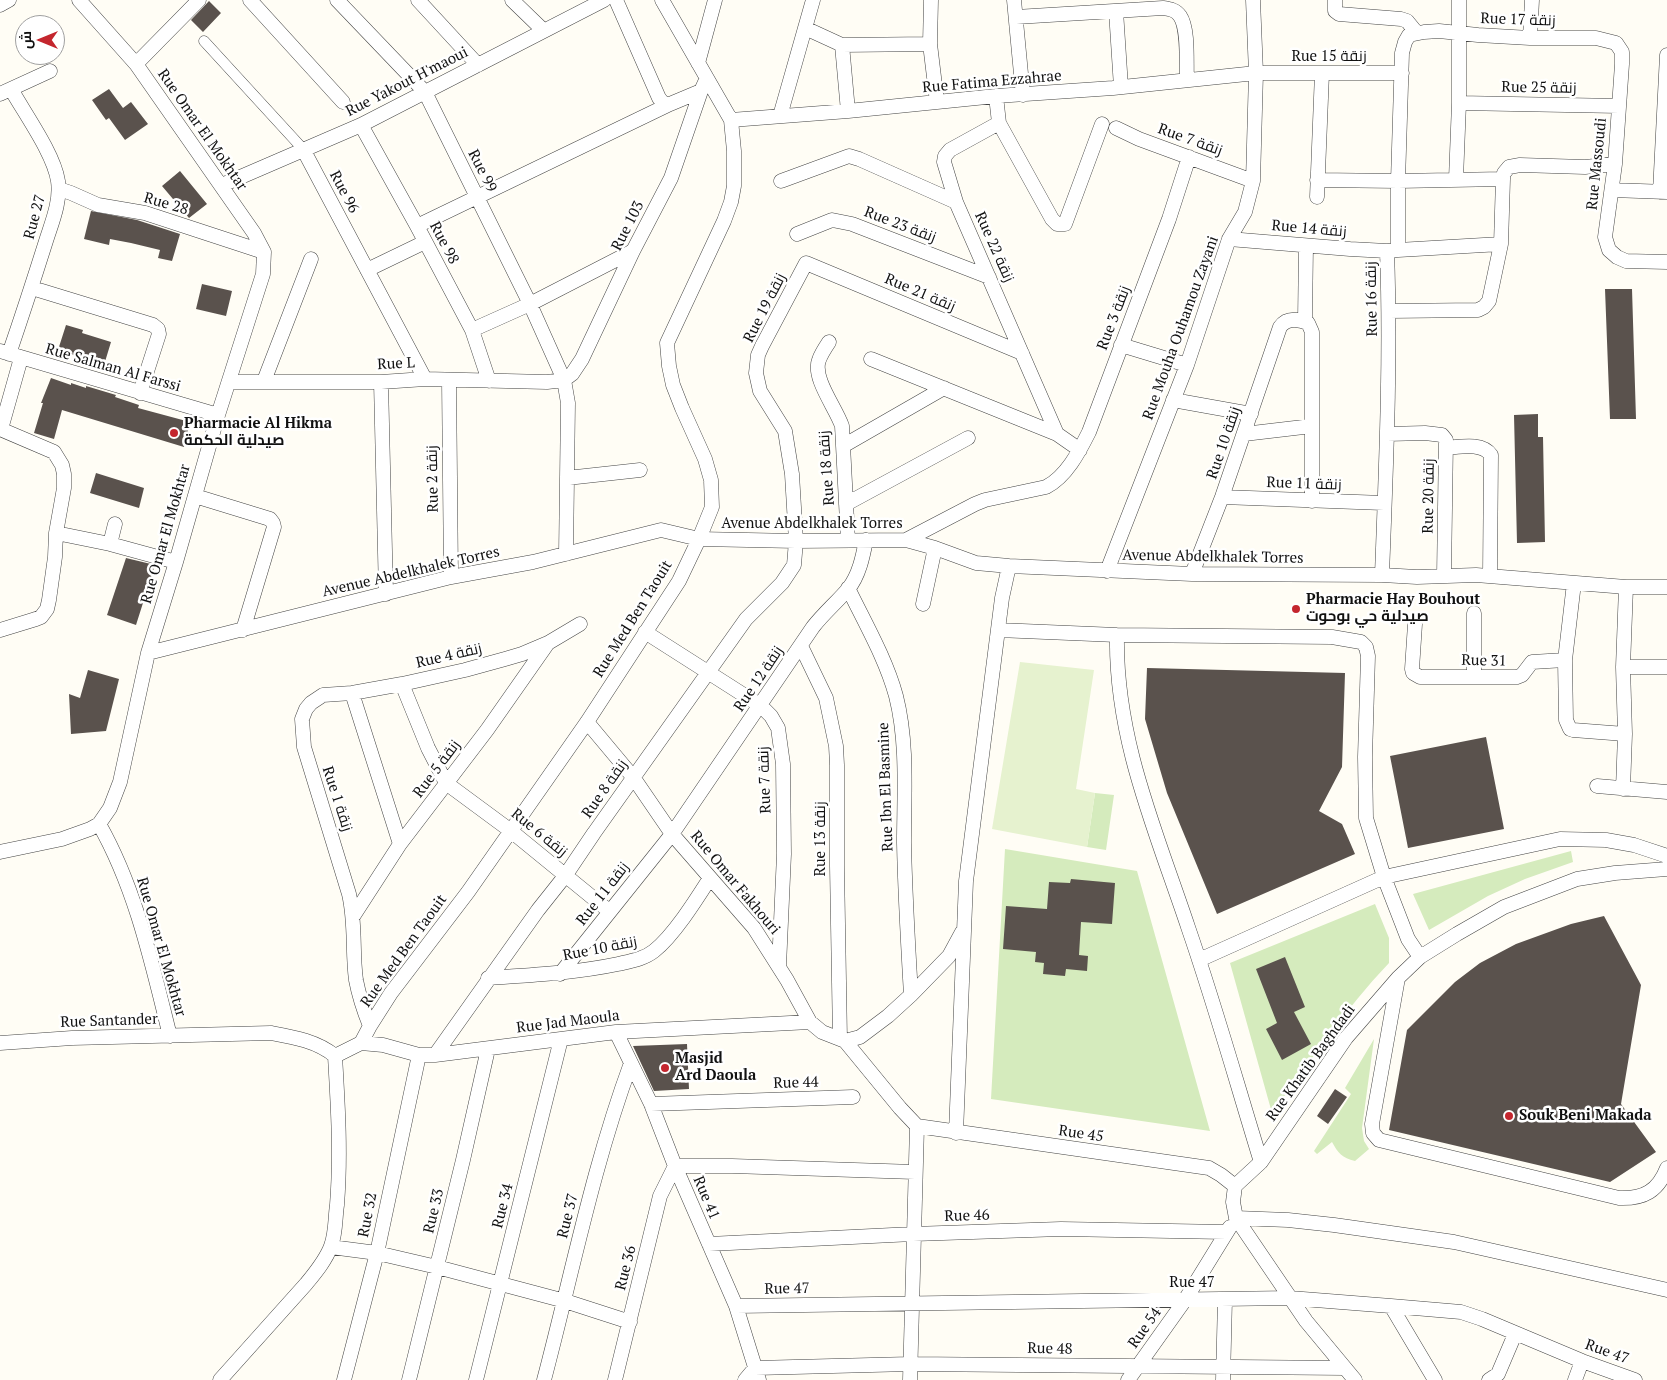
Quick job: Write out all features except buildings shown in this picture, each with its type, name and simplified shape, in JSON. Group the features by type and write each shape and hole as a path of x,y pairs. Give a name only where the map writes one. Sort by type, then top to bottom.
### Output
{"street":[{"path":"0,5 9,0"},
{"name":"Rue Omar El Mokhtar","path":"80,0 136,64 222,185 254,233 264,252 263,274 218,415 148,653 134,709 120,782 110,808 99,824 115,854 132,898 170,1036"},
{"path":"250,0 343,102"},
{"name":"Rue 99","path":"336,0 425,92 530,304 564,380 568,403 566,554"},
{"path":"418,0 478,65"},
{"path":"512,0 543,30"},
{"name":"Rue Yakout H'maoui","path":"222,185 361,125 604,0"},
{"path":"616,0 658,98 664,104 670,104"},
{"name":"Rue Med Ben Taouit","path":"361,1043 391,993 468,892 587,722 679,582 712,507 711,480 705,459 673,385 667,342 724,221 731,202 735,169 731,120 704,84 698,63 662,0"},
{"path":"698,63 714,0"},
{"path":"780,116 813,0"},
{"path":"931,0 930,44 937,102"},
{"path":"1014,0 1023,95"},
{"name":"Rue Mouha Ouhamou Zayani","path":"1107,572 1187,365 1229,239 1245,212 1253,181 1256,73 1253,0"},
{"path":"1335,0 1335,11 1339,14 1400,18 1407,21 1416,32"},
{"path":"1456,179 1459,0"},
{"path":"1530,38 1532,0"},
{"path":"136,64 196,1"},
{"path":"1016,17 1163,8 1173,10 1180,15 1185,28 1187,80"},
{"path":"1116,11 1121,87"},
{"path":"805,28 842,45 930,44"},
{"name":"Rue 17 زنقة","path":"1416,32 1439,31 1530,38 1596,38"},
{"name":"Rue 16 زنقة","path":"1382,575 1389,311 1398,181 1402,73 1405,42 1409,35 1416,32"},
{"name":"Rue Massoudi","path":"1596,38 1613,41 1622,52 1616,164 1605,238 1609,250 1617,257 1626,260 1667,262"},
{"name":"Rue 96","path":"204,41 303,149 425,379"},
{"path":"842,45 848,112"},
{"path":"1612,190 1664,192 1667,55"},
{"path":"6,92 50,71"},
{"name":"Rue 15 زنقة","path":"1256,73 1402,73"},
{"name":"Rue Fatima Ezzahrae","path":"731,120 848,112 996,96 1121,87 1256,73"},
{"path":"1316,197 1322,74"},
{"path":"417,226 670,104 704,84"},
{"name":"Rue 103","path":"564,380 572,374 582,359 671,178 704,84"},
{"name":"Rue 27","path":"6,92 49,155 59,189 56,207 32,288 10,354"},
{"path":"996,96 999,123"},
{"name":"Rue 25 زنقة","path":"1458,103 1619,106"},
{"name":"Rue 7 زنقة","path":"999,123 1052,219 1057,224 1064,224 1109,126 1253,181"},
{"name":"Rue 22 زنقة","path":"999,123 950,150 945,156 944,162 956,202 1057,434"},
{"name":"Rue 98","path":"361,125 472,330 489,381"},
{"path":"781,181 849,156 859,158 956,202"},
{"name":"Rue 3 زنقة","path":"906,540 985,500 1046,487 1055,482 1080,450 1089,432 1169,219 1189,157"},
{"path":"1389,311 1478,310 1490,301 1500,244 1503,178 1506,169 1513,166 1585,167 1616,164"},
{"path":"1317,180 1398,181 1503,178"},
{"name":"Rue 28","path":"59,189 98,205 145,213 264,252"},
{"name":"Rue 23 زنقة","path":"797,234 832,220 852,224 989,277"},
{"name":"Rue 14 زنقة","path":"1229,239 1306,246 1393,250"},
{"path":"367,270 425,242"},
{"path":"1393,250 1500,244"},
{"path":"1306,246 1305,321 1312,332 1312,501"},
{"path":"472,330 530,304 634,251"},
{"path":"264,381 312,259"},
{"name":"Rue 21 زنقة","path":"806,263 1022,353"},
{"name":"Rue 19 زنقة","path":"796,541 792,474 785,432 760,391 756,373 758,355 762,346 806,263"},
{"path":"32,288 153,325 158,329 159,334 140,393"},
{"name":"Rue 10 زنقة","path":"1192,574 1222,497 1280,327 1284,321 1305,321"},
{"name":"Rue 18 زنقة","path":"829,342 818,360 817,370 820,381 839,416 842,426 848,541"},
{"path":"1121,345 1187,365"},
{"path":"0,630 18,626 41,617 47,609 55,558 56,533 64,488 64,474 58,457 48,449 0,429 10,354"},
{"name":"Rue Salman Al Farssi","path":"10,354 218,415"},
{"path":"871,359 1057,434 1080,450"},
{"name":"Rue L","path":"229,382 381,382 425,379 547,382 564,380"},
{"name":"Rue 2 زنقة","path":"449,380 451,577"},
{"path":"381,382 386,594"},
{"path":"844,446 944,388"},
{"path":"1173,400 1251,414"},
{"path":"1244,434 1312,426"},
{"name":"Rue 20 زنقة","path":"1387,434 1425,433 1444,436 1446,448 1444,576"},
{"path":"846,504 968,438"},
{"path":"1446,448 1474,446 1483,448 1491,454 1490,576"},
{"path":"567,478 640,470"},
{"path":"195,496 270,519 273,523 274,526 243,630"},
{"name":"Rue 11 زنقة","path":"1222,497 1384,504"},
{"path":"110,544 115,524"},
{"name":"Avenue Abdelkhalek Torres","path":"148,653 451,577 533,562 662,530 699,539 796,541 906,540 976,563 1107,572 1417,577 1490,576 1626,587 1667,587"},
{"path":"56,533 110,544 176,562"},
{"name":"Rue 12 زنقة","path":"672,834 822,615 848,588 858,569 866,540"},
{"name":"Rue 8 زنقة","path":"435,1054 488,978 565,876 746,619 782,583 794,565 796,541"},
{"path":"922,604 935,548"},
{"path":"956,1132 966,882 1002,598 1009,566"},
{"path":"1574,583 1565,660 1566,720 1570,729 1625,734"},
{"path":"1623,789 1625,734 1623,667 1626,587"},
{"name":"Rue Ibn El Basmine","path":"848,588 886,667 900,714 903,759 904,884 911,995"},
{"path":"1474,613 1474,677"},
{"name":"Rue 4 زنقة","path":"319,697 402,684 465,670 522,654 548,643 580,624"},
{"name":"Rue 31","path":"1414,624 1412,669 1413,672 1420,676 1518,677 1522,675 1532,662 1565,660"},
{"path":"998,630 1117,635 1332,637 1346,638 1364,644 1368,656 1365,757 1366,818 1384,877 1408,939 1420,957"},
{"name":"Rue 7 زنقة","path":"645,632 761,706 771,716 778,728 782,764 784,854 779,966"},
{"path":"1117,635 1117,661 1126,736 1138,782 1199,960 1261,1162"},
{"name":"Rue 5 زنقة","path":"354,915 400,844 487,730 548,643"},
{"name":"Rue 13 زنقة","path":"801,646 826,698 836,746 842,1040"},
{"path":"1623,667 1667,667"},
{"path":"402,684 428,748 446,783"},
{"path":"352,693 400,844"},
{"name":"Rue 1 زنقة","path":"319,697 306,709 302,719 304,747 344,875 354,915 356,981 370,1026"},
{"name":"Rue Omar Fakhouri","path":"587,722 634,777 672,834 754,928 779,966 810,1022 822,1032 842,1040 917,1126"},
{"name":"Rue 6 زنقة","path":"446,783 511,831 609,911"},
{"path":"1597,786 1667,792"},
{"path":"0,852 62,839 76,835 99,824"},
{"name":"Rue 11 زنقة","path":"560,974 672,834"},
{"path":"1199,960 1384,877 1560,839 1606,840 1634,845 1667,856"},
{"name":"Rue Khatib Baghdadi","path":"1235,1186 1261,1162 1346,1038 1398,978 1420,957 1504,907 1568,883 1615,873 1667,869"},
{"name":"Rue 10 زنقة","path":"488,978 560,974 604,967 647,956 664,941 710,878"},
{"path":"842,1040 860,1037 888,1016 949,956 964,929"},
{"path":"1398,978 1372,1124 1373,1133 1379,1140 1619,1198 1632,1198 1644,1195 1663,1179 1667,1168"},
{"name":"Rue Jad Maoula","path":"361,1043 383,1045 418,1055 488,1049 616,1032 810,1022"},
{"name":"Rue 41","path":"616,1032 651,1104 675,1166 736,1306 757,1374"},
{"name":"Rue Santander","path":"0,1043 72,1038 271,1033 316,1044 327,1049 334,1056"},
{"name":"Rue 34","path":"476,1380 561,1039"},
{"path":"220,1380 306,1284 316,1272 331,1247 340,1168 334,1056 361,1043"},
{"name":"Rue 33","path":"409,1380 438,1267 488,1049"},
{"name":"Rue 32","path":"344,1380 377,1253 418,1055"},
{"name":"Rue 37","path":"544,1380 611,1119 631,1063"},
{"name":"Rue 44","path":"651,1104 853,1097"},
{"path":"910,1380 917,1126"},
{"name":"Rue 45","path":"917,1126 1209,1168 1235,1186"},
{"path":"675,1166 915,1172"},
{"name":"Rue 36","path":"615,1380 660,1196 675,1166"},
{"path":"1235,1186 1232,1202 1236,1218 1306,1321 1355,1380"},
{"path":"1236,1218 1334,1224 1454,1242 1667,1290"},
{"name":"Rue 54","path":"1128,1380 1185,1300 1236,1218"},
{"name":"Rue 46","path":"709,1244 1061,1229 1226,1232"},
{"path":"331,1247 377,1253 438,1267 565,1301 630,1322"},
{"name":"Rue 47","path":"736,1306 1290,1298 1391,1306 1462,1312 1582,1361 1635,1380"},
{"path":"1224,1373 1225,1299"},
{"path":"1391,1306 1435,1380"},
{"path":"1489,1380 1498,1374 1515,1334"},
{"path":"1575,1380 1582,1361"},
{"name":"Rue 48","path":"757,1374 910,1364 1138,1366 1224,1373 1345,1368"},
{"path":"744,1380 757,1374"}],"green space":[{"path":"1020,662 1094,670 1076,789 1095,793 1087,847 992,829"},
{"path":"1095,793 1114,795 1106,850 1087,847"},
{"path":"1005,849 1137,871 1210,1131 991,1099"},
{"path":"1571,851 1573,862 1525,879 1488,896 1429,930 1413,894"},
{"path":"1375,904 1389,938 1389,963 1343,1017 1272,1113 1230,963"},
{"path":"1374,1039 1362,1128 1364,1141 1369,1149 1355,1161 1341,1154 1332,1142 1317,1154 1314,1151 1351,1094 1345,1088"}],"place":[{"name":"Pharmacie Al Hikma صيدلية الحكمة","path":"174,433"},
{"name":"Pharmacie Hay Bouhout صيدلية حي بوحوت","path":"1296,609"},
{"name":"Masjid Ard Daoula","path":"665,1068"},
{"name":"Souk Beni Makada","path":"1509,1116"}]}
